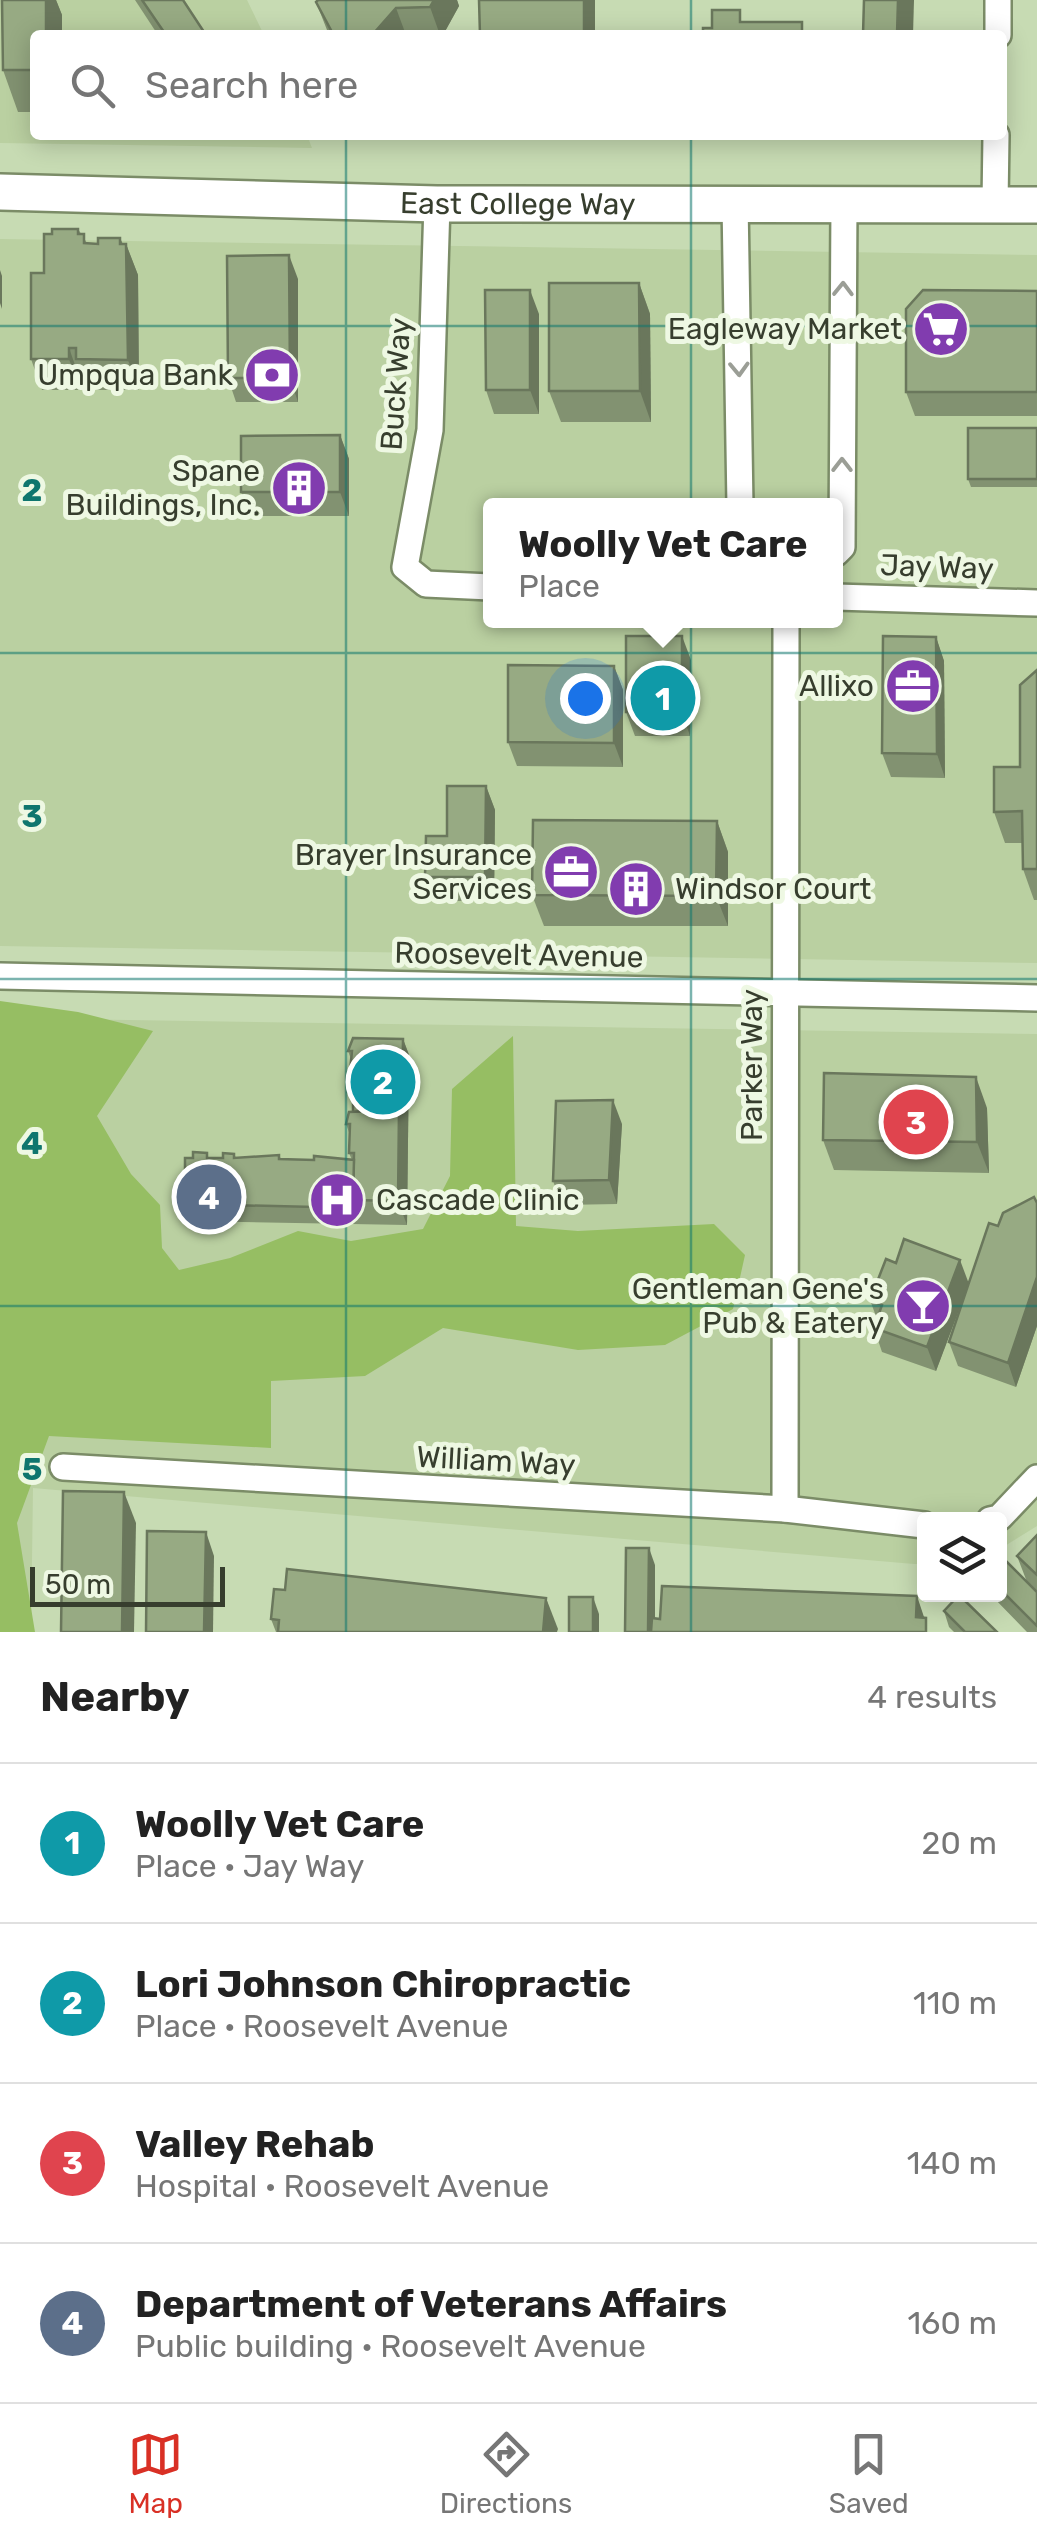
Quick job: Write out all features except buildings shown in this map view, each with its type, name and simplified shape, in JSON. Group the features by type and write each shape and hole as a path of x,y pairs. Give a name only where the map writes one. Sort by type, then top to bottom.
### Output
{"main road":[{"name":"East College Way","path":"0,192 437,204 1037,205"}],"street":[{"path":"998,0 998,30"},
{"path":"995,204 996,140"},
{"path":"735,202 740,498"},
{"name":"Buck Way","path":"437,204 430,430 405,566 426,584 483,587"},
{"path":"842,498 844,204"},
{"name":"Jay Way","path":"843,597 1037,603"},
{"name":"Parker Way","path":"785,1509 786,628"},
{"name":"Roosevelt Avenue","path":"0,976 1037,998"},
{"name":"William Way","path":"63,1467 785,1509 917,1524"},
{"path":"1005,1512 1037,1478"}],"shaded area":[{"path":"0,0 247,0 262,30 30,30 30,140 309,140 312,148 0,143"},
{"path":"0,239 1037,255 1037,963 0,946"},
{"path":"0,1018 1037,1034 1037,1526 1007,1545 1007,1512 917,1512 914,1564 33,1488 31,1632 0,1632"}],"green space":[{"path":"0,1001 78,1012 153,1031 97,1116 131,1174 160,1205 162,1248 179,1270 230,1258 298,1231 351,1241 423,1229 450,1176 452,1089 513,1036 516,1226 578,1231 714,1224 745,1255 733,1309 665,1345 578,1350 443,1328 365,1376 271,1381 271,1448 49,1436 17,1523 35,1632 0,1632"}],"place":[{"name":"Eagleway Market","path":"941,329"},
{"name":"Umpqua Bank","path":"272,375"},
{"name":"Spane Buildings, Inc.","path":"299,488"},
{"name":"Allixo","path":"913,686"},
{"name":"Woolly Vet Care","path":"663,698"},
{"name":"Brayer Insurance Services","path":"571,872"},
{"name":"Windsor Court","path":"636,889"},
{"name":"Lori Johnson Chiropractic","path":"383,1082"},
{"name":"Valley Rehab","path":"916,1122"},
{"name":"Department of Veterans Affairs","path":"209,1197"},
{"name":"Cascade Clinic","path":"337,1200"},
{"name":"Gentleman Gene's Pub & Eatery","path":"923,1306"}]}
